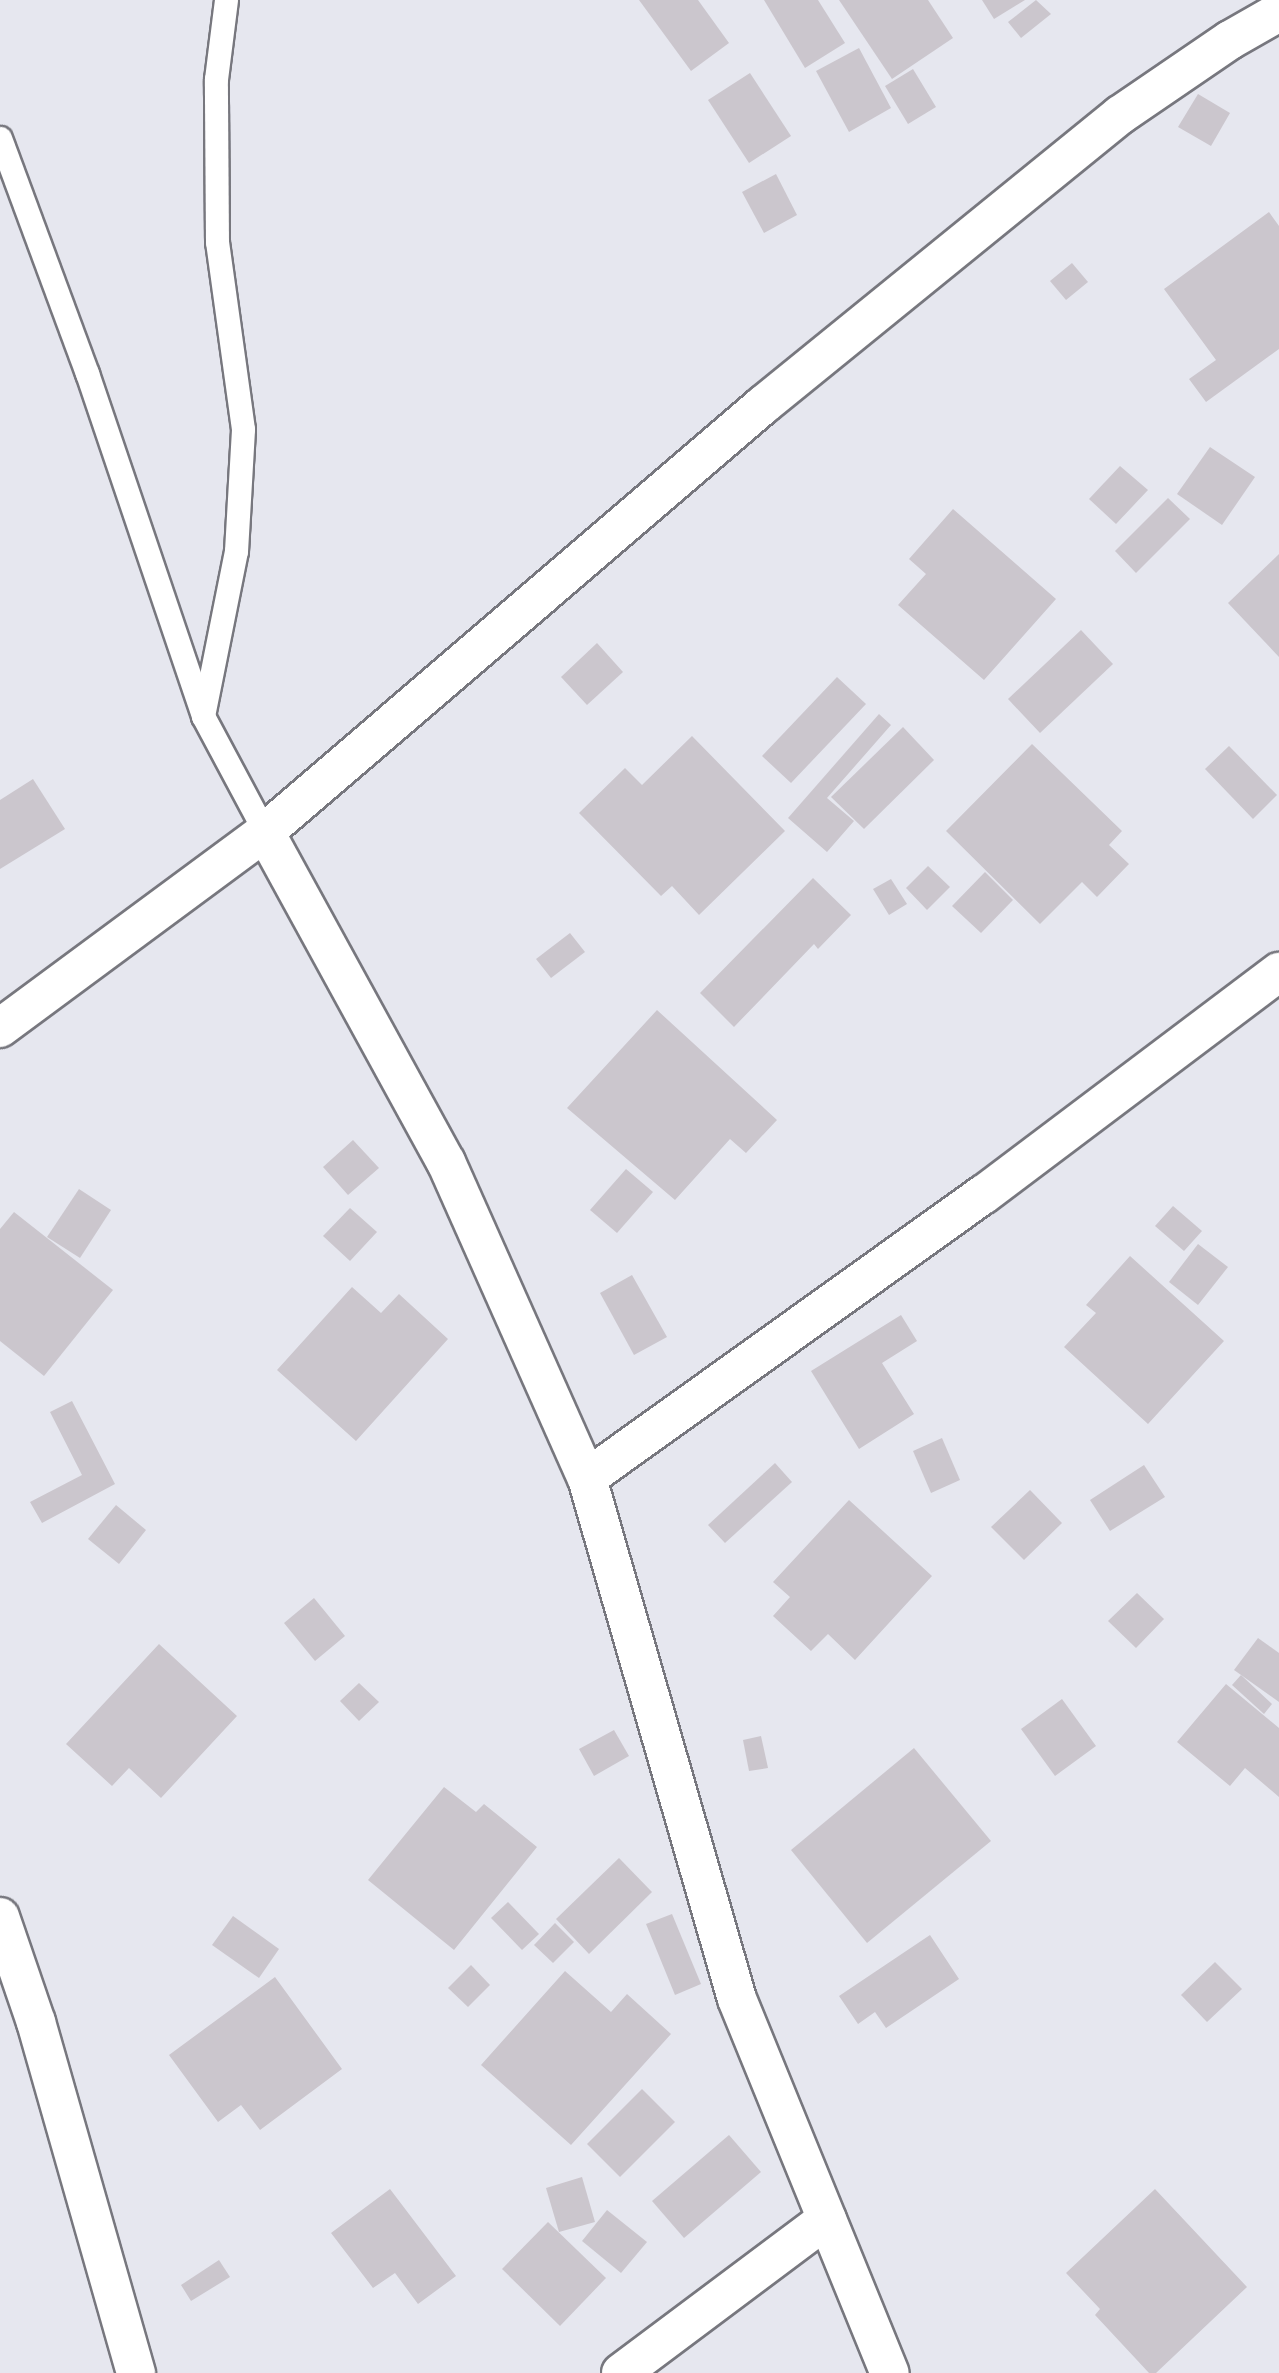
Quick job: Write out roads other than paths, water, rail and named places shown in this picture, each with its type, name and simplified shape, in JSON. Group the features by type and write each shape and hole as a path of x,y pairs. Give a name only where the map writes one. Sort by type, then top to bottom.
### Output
{"street":[{"path":"0,1028 265,832 763,405 1120,116 1230,40 1279,12"},
{"path":"265,832 446,1162 587,1478 737,1999 890,2373"},
{"path":"587,1478 983,1195 1279,972"},
{"path":"0,1917 36,2022 134,2372"},
{"path":"621,2373 827,2219"}],"lane":[{"path":"203,716 236,551 243,429 217,242 216,79 226,0"},
{"path":"0,138 87,373 203,716 265,832"}]}
